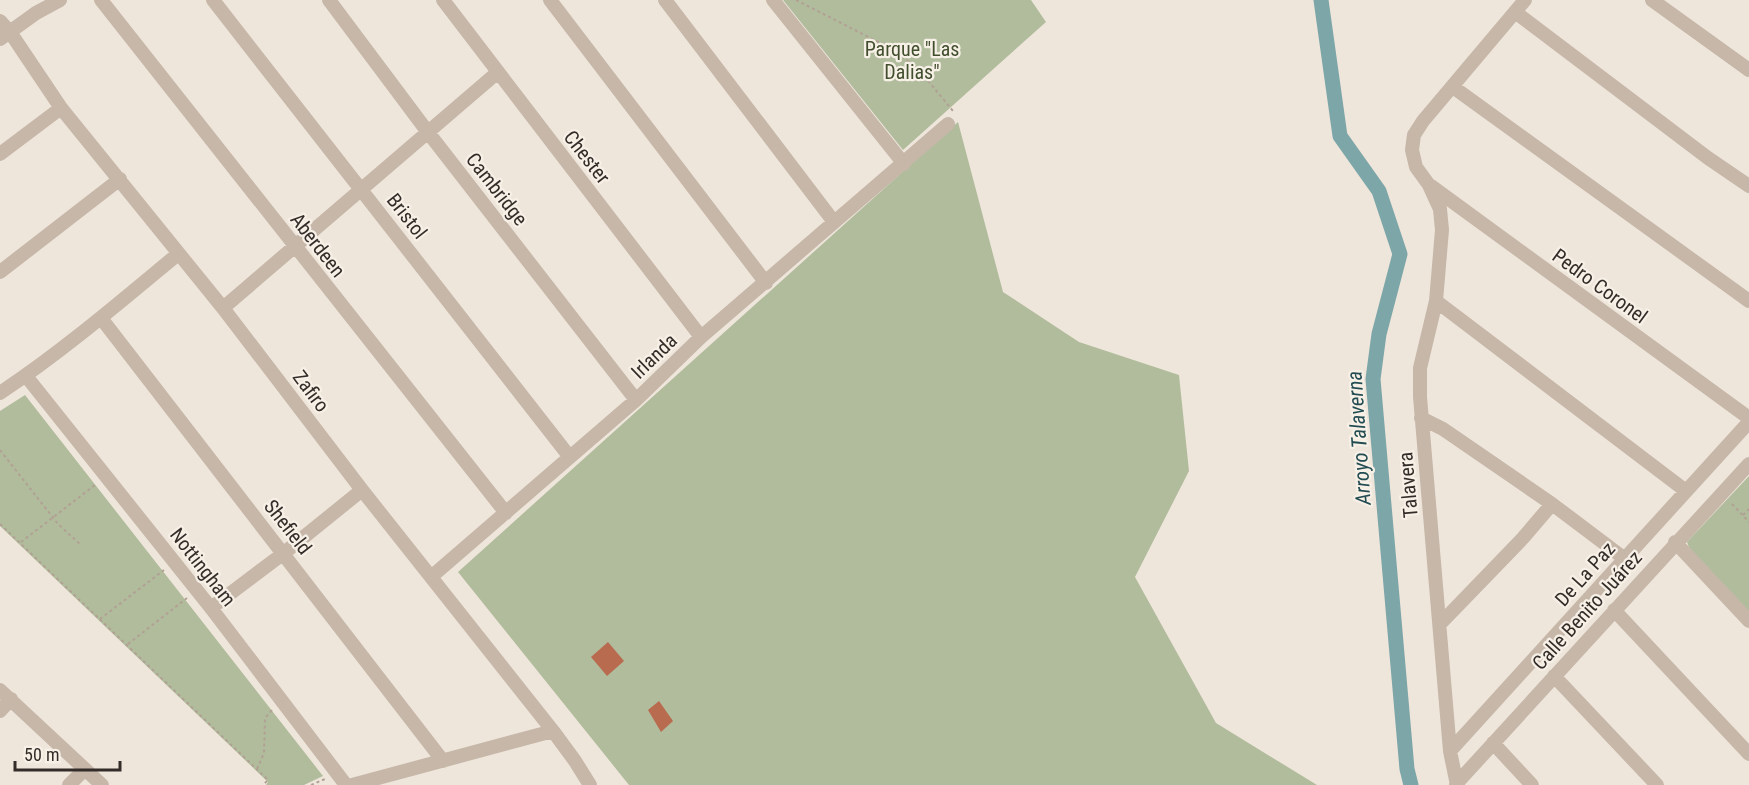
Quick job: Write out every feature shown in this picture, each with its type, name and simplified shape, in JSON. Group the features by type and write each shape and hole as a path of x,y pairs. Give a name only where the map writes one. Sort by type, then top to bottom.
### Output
{"street":[{"path":"5,35 36,13 60,0"},
{"name":"Aberdeen","path":"101,0 506,513"},
{"name":"Bristol","path":"213,0 569,456"},
{"name":"Cambridge","path":"329,0 427,131 636,400"},
{"name":"Chester","path":"443,0 701,337"},
{"path":"550,0 766,283"},
{"path":"665,0 834,222"},
{"path":"773,0 904,164"},
{"name":"Talavera","path":"1456,784 1450,751 1421,418 1420,368 1436,301 1442,230 1440,210 1429,185 1416,167 1412,150 1414,135 1423,121 1525,0"},
{"path":"1652,0 1749,70"},
{"path":"1515,12 1708,158 1749,186"},
{"name":"Zafiro","path":"0,21 5,35 61,108 223,308 362,490 553,731 590,785"},
{"path":"223,308 498,72"},
{"path":"1453,87 1749,301"},
{"path":"0,154 61,108"},
{"name":"Irlanda","path":"431,577 636,400 701,337 948,124"},
{"path":"0,272 120,179"},
{"name":"Pedro Coronel","path":"1429,185 1749,420"},
{"path":"0,393 26,376 101,318 178,254"},
{"path":"1436,301 1686,491"},
{"name":"Shefield","path":"101,318 443,761"},
{"name":"Nottingham","path":"26,376 211,608 346,785"},
{"path":"1421,418 1443,429 1552,504 1625,559"},
{"name":"De La Paz","path":"1450,751 1749,420"},
{"name":"Calle Benito Juárez","path":"1456,784 1675,542 1749,464"},
{"path":"211,608 362,490"},
{"path":"1440,624 1523,538 1552,504"},
{"path":"1675,542 1749,621"},
{"path":"1614,610 1749,754"},
{"path":"1554,676 1657,785"},
{"path":"0,690 102,785"},
{"path":"0,711 11,699"},
{"path":"351,785 553,731"},
{"path":"1493,743 1532,785"},
{"path":"69,785 85,770"}],"path":[{"path":"796,0 904,57 920,71 954,112 948,124"},
{"path":"0,450 52,517 81,545"},
{"path":"20,542 100,482"},
{"path":"1727,499 1749,522"},
{"path":"1743,515 1749,509"},
{"path":"0,524 257,769 268,780 264,785"},
{"path":"100,619 166,568"},
{"path":"128,644 189,596"},
{"path":"257,769 264,753 266,718 275,706"}],"green space":[{"name":"Parque \"Las Dalias\"","path":"783,0 1031,0 1046,22 903,150"},
{"path":"958,122 1003,292 1079,342 1179,375 1189,471 1135,577 1216,723 1317,785 629,785 458,572"},
{"path":"25,395 323,776 304,785 266,785 268,782 0,526 0,411"},
{"path":"1749,476 1749,613 1692,555 1687,542"}],"building":[{"path":"608,642 624,661 607,676 591,657"},
{"path":"659,701 673,721 661,732 648,710"}],"waterway":[{"name":"Arroyo Talaverna","path":"1321,0 1340,136 1379,191 1400,254 1379,334 1373,379 1407,769 1411,785"}]}
